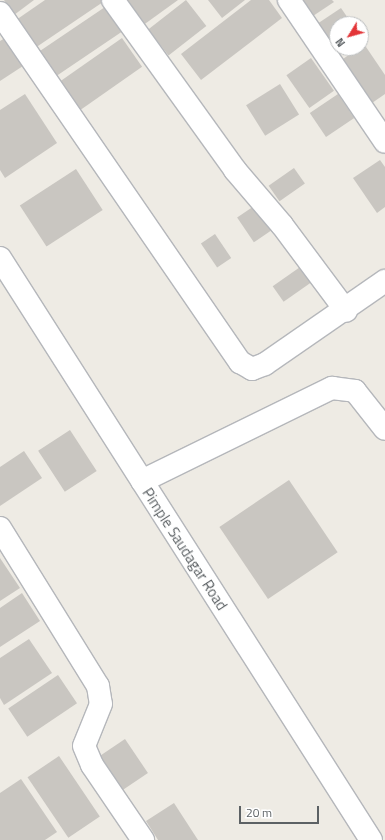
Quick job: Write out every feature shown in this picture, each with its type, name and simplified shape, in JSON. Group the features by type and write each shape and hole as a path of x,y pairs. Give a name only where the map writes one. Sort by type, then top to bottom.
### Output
{"street":[{"path":"113,0 235,170 282,225 346,311"},
{"path":"289,0 385,142"},
{"path":"0,13 240,362 252,369 266,364 346,311 385,281"},
{"name":"Pimple Saudagar Road","path":"0,258 371,840"},
{"path":"142,481 332,388 355,390 385,429"},
{"path":"0,528 98,686 101,704 84,746 92,765 143,840"}],"building":[{"path":"4,0 34,0 14,15"},
{"path":"45,0 106,0 35,48 16,20"},
{"path":"123,0 178,0 142,26"},
{"path":"186,0 206,26 168,56 148,30"},
{"path":"208,0 245,0 222,18"},
{"path":"251,0 269,0 282,18 201,80 181,54"},
{"path":"294,0 332,0 334,2 307,20"},
{"path":"108,5 125,30 53,79 36,54"},
{"path":"341,8 346,16 329,16"},
{"path":"329,16 329,48 314,26"},
{"path":"5,38 23,66 0,81 0,41"},
{"path":"122,38 142,67 76,113 56,84"},
{"path":"369,51 385,75 385,94 372,103 343,59 347,56 369,56"},
{"path":"311,58 334,91 309,108 286,75"},
{"path":"280,84 299,115 265,136 246,105"},
{"path":"25,94 57,143 5,178 0,170 0,110"},
{"path":"338,94 354,118 326,137 310,113"},
{"path":"380,160 385,167 385,207 377,213 353,178"},
{"path":"294,168 305,184 280,201 269,186"},
{"path":"76,169 103,210 46,247 20,205"},
{"path":"257,204 274,229 254,242 237,217"},
{"path":"215,234 231,258 217,268 201,244"},
{"path":"303,265 314,281 284,302 273,286"},
{"path":"70,430 97,471 65,492 38,451"},
{"path":"24,451 42,478 0,506 0,467"},
{"path":"289,480 338,552 268,599 219,527"},
{"path":"0,558 20,588 0,601"},
{"path":"22,593 40,621 0,647 0,608"},
{"path":"29,639 52,673 4,705 0,698 0,658"},
{"path":"58,675 77,703 27,737 8,709"},
{"path":"125,739 148,773 123,790 100,756"},
{"path":"59,756 100,817 68,838 27,777"},
{"path":"21,779 57,832 45,840 0,840 0,793"},
{"path":"174,803 198,840 158,840 146,821"}]}
